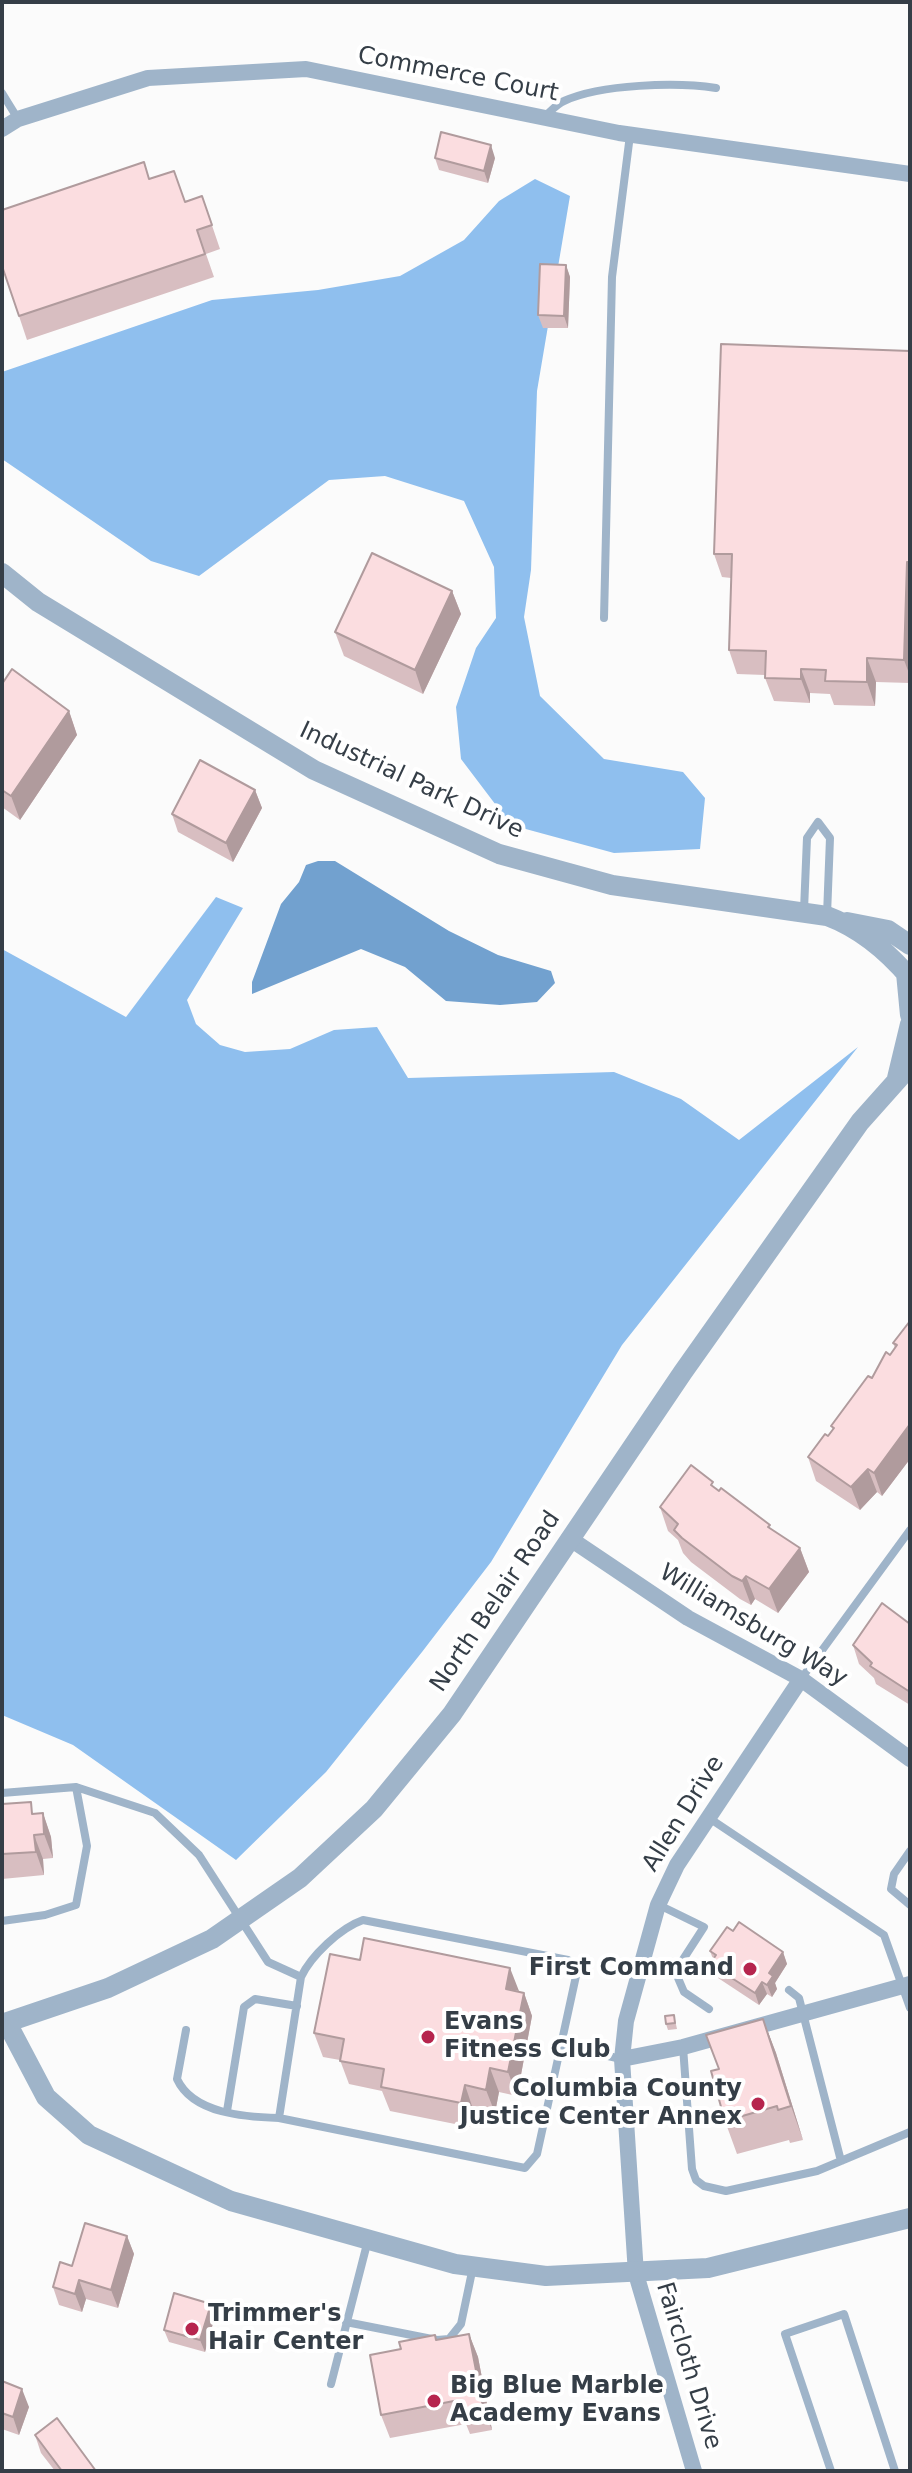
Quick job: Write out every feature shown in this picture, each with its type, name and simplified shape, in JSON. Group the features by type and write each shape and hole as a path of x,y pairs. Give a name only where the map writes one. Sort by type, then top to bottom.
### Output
{"street":[{"name":"Commerce Court","path":"2,129 18,119 148,78 306,69 630,135 910,174"},
{"name":"Industrial Park Drive","path":"2,573 38,602 314,770 499,854 612,885 804,910 888,930 910,945"},
{"name":"Industrial Park Drive","path":"835,919 890,956 908,975"},
{"path":"908,975 910,1015"},
{"path":"901,1083 910,1024"},
{"name":"North Belair Road","path":"5,2024 108,1988 212,1939 300,1878 374,1809 452,1714 569,1538 843,1147 901,1083"},
{"name":"Williamsburg Way","path":"569,1538 688,1618 801,1679 910,1759"},
{"name":"Allen Drive","path":"636,2274 622,2059 626,2021 658,1905 677,1865 801,1679"},
{"path":"622,2059 683,2047 907,1985"},
{"path":"5,2024 46,2097 89,2135 231,2201 473,2267 546,2276 636,2274 708,2268 910,2218"},
{"name":"Faircloth Drive","path":"636,2274 694,2471"}],"lane":[{"path":"544,117 562,101 596,91 699,85 716,88"},
{"path":"2,93 18,119"},
{"path":"604,618 612,277 630,135"},
{"path":"804,910 807,838 818,822 830,838 835,919"},
{"path":"801,1679 910,1530"},
{"path":"2,1921 45,1915 76,1905 87,1846 76,1787"},
{"path":"2,1793 76,1787 155,1813 199,1855 268,1962 301,1977"},
{"path":"708,1817 884,1935 907,1985 910,2008"},
{"path":"910,1851 894,1874 891,1889 910,1905"},
{"path":"658,1905 704,1927 682,1961 678,1978 684,1992 709,2009"},
{"path":"186,2030 177,2079 181,2088 206,2106 525,2168 537,2154 576,1976 575,1965 568,1960 363,1920 351,1924 306,1966 301,1977 279,2118"},
{"path":"789,1990 799,1998 804,2014 841,2161"},
{"path":"227,2111 244,2007 255,1999 297,2006"},
{"path":"561,2045 622,2059"},
{"path":"683,2047 692,2169 696,2180 704,2186 726,2191 817,2171 910,2132"},
{"path":"331,2384 368,2240"},
{"path":"346,2322 449,2339 461,2324 473,2267"},
{"path":"831,2471 785,2334 844,2314 895,2471"}],"shaded area":[{"path":"535,179 570,196 537,391 531,570 524,617 540,696 604,759 683,772 705,798 700,849 614,853 511,825 461,759 456,707 476,648 496,618 494,567 464,501 385,476 329,480 199,576 151,561 2,459 2,372 212,300 318,290 400,276 464,240 499,201"},
{"path":"335,861 449,931 498,955 551,971 555,983 537,1002 500,1005 446,1001 405,967 361,949 252,994 252,982 281,904 299,882 306,865"},
{"path":"216,897 243,908 187,1000 196,1024 220,1045 245,1052 290,1049 334,1030 377,1027 408,1078 614,1072 681,1099 739,1140 858,1047 622,1345 491,1562 326,1772 236,1860 73,1745 2,1715 2,949 126,1017"}],"building":[{"path":"441,132 491,145 484,171 435,158"},
{"path":"144,162 149,179 174,171 185,202 202,196 212,225 197,230 205,254 19,316 2,266 2,210"},
{"path":"540,264 566,265 564,316 538,315"},
{"path":"721,344 910,351 910,562 907,562 904,660 867,658 867,682 825,681 826,670 801,669 801,679 765,678 766,651 729,650 732,554 714,554"},
{"path":"372,553 452,591 415,670 335,632"},
{"path":"12,669 69,711 11,796 2,790 2,684"},
{"path":"200,760 255,790 226,843 172,814"},
{"path":"910,1321 910,1424 874,1473 868,1469 851,1487 808,1457 825,1434 828,1436 834,1428 831,1426 868,1376 872,1378 886,1352 890,1355 897,1345 893,1343"},
{"path":"691,1465 713,1482 711,1485 719,1491 721,1488 770,1525 768,1527 800,1548 769,1589 746,1576 742,1581 732,1576 674,1530 678,1524 660,1507"},
{"path":"882,1603 910,1624 910,1692 870,1666 872,1663 853,1645"},
{"path":"31,1802 32,1814 43,1813 44,1834 34,1835 36,1852 2,1854 2,1804"},
{"path":"739,1922 783,1952 769,1973 773,1976 767,1985 762,1982 755,1993 710,1964 716,1955 710,1951 727,1927 733,1931"},
{"name":"Evans Fitness Club","path":"364,1938 510,1968 506,1989 524,1993 508,2072 490,2068 486,2090 465,2085 461,2103 381,2087 384,2069 340,2061 344,2039 314,2033 330,1954 360,1960"},
{"path":"674,2015 675,2023 666,2024 665,2016"},
{"path":"763,2019 791,2106 778,2110 777,2106 725,2121 711,2071 719,2069 706,2035"},
{"path":"85,2223 127,2236 111,2290 79,2280 75,2294 53,2287 60,2262 72,2266"},
{"path":"174,2293 211,2304 200,2340 164,2330"},
{"name":"Big Blue Marble Academy Evans","path":"469,2334 483,2407 461,2411 459,2400 381,2415 370,2355 401,2349 399,2342 435,2335 436,2340"},
{"path":"2,2381 22,2389 13,2417 2,2413"},
{"path":"57,2418 96,2471 62,2471 35,2435"}],"place":[{"name":"First Command","path":"750,1969"},
{"name":"Evans Fitness Club","path":"428,2037"},
{"name":"Columbia County Justice Center Annex","path":"758,2104"},
{"name":"Trimmer's Hair Center","path":"192,2329"},
{"name":"Big Blue Marble Academy Evans","path":"434,2401"}]}
